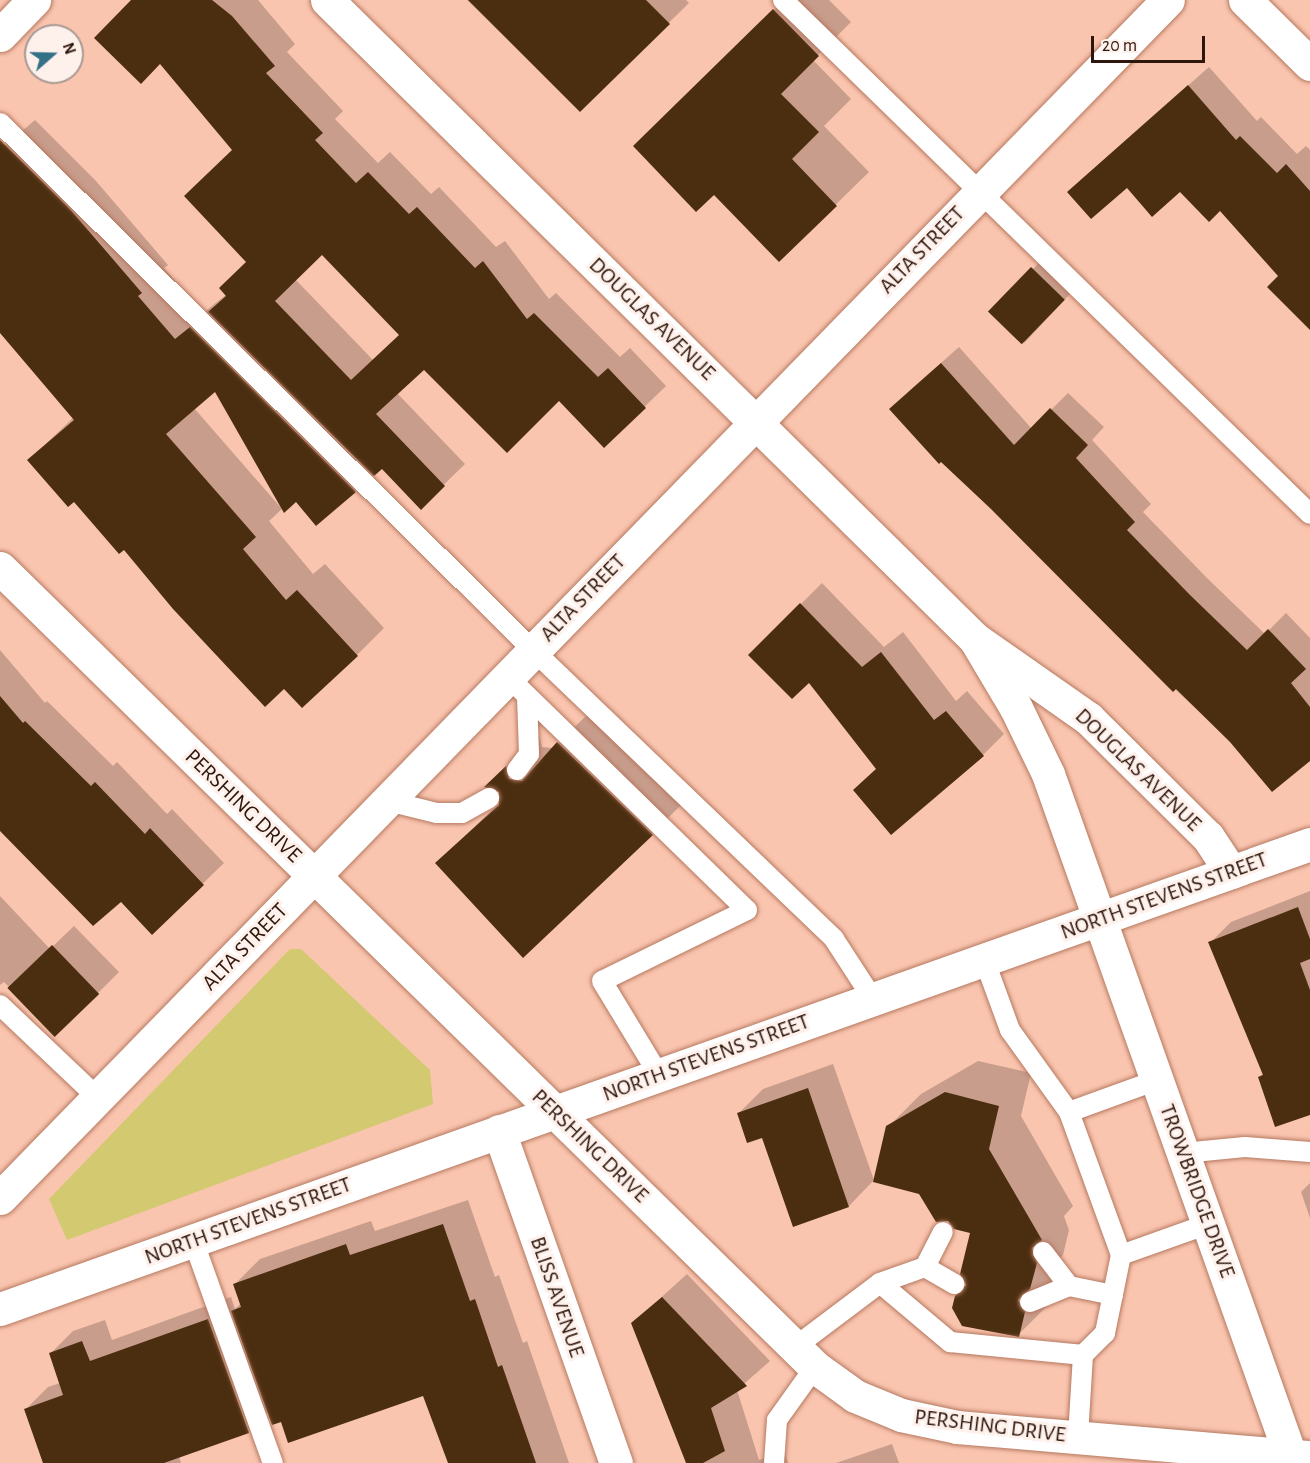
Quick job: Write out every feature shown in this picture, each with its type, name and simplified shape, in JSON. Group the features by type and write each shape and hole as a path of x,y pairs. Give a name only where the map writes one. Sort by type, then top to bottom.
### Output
{"street":[{"path":"0,35 34,0"},
{"name":"DOUGLAS AVENUE","path":"327,0 975,639 1088,718 1208,837 1231,872"},
{"name":"ALTA STREET","path":"0,1198 388,801 517,686 533,650 977,192 1168,0"},
{"path":"1245,0 1310,64"},
{"name":"PERSHING DRIVE","path":"0,568 805,1357 855,1395 901,1415 957,1427 1298,1458"},
{"name":"DOUGLAS AVENUE","path":"975,639 1048,774 1100,918"},
{"name":"NORTH STEVENS STREET","path":"0,1309 1310,844"},
{"name":"TROWBRIDGE DRIVE","path":"1100,918 1208,1224 1298,1458"},
{"name":"BLISS AVENUE","path":"498,1131 616,1463"}],"lane":[{"path":"783,0 977,192 1310,514"},
{"path":"0,123 533,650 834,939 873,999"},
{"path":"517,686 530,754 517,770"},
{"path":"517,686 747,910 602,981 659,1075"},
{"path":"388,801 437,813 462,813 489,798"},
{"path":"984,959 1010,1030 1069,1112 1121,1255 1105,1333 1083,1355 1078,1437"},
{"path":"0,1005 98,1098"},
{"path":"1069,1112 1157,1080"},
{"path":"1184,1153 1245,1147 1310,1152"},
{"path":"1121,1255 1208,1224"},
{"path":"774,1463 777,1420 805,1357 880,1283 926,1267 944,1232"},
{"path":"193,1240 273,1463"},
{"path":"1043,1252 1069,1286"},
{"path":"926,1267 954,1284"},
{"path":"880,1283 950,1342 1083,1355"},
{"path":"1030,1302 1069,1286 1113,1295"}],"shaded area":[{"path":"290,949 301,949 430,1070 433,1104 67,1240 49,1199"}],"building":[{"path":"131,0 212,0 232,16 275,66 266,73 323,133 315,140 356,183 368,172 409,214 417,207 475,268 483,261 527,319 534,313 598,377 608,368 646,408 604,448 559,401 507,453 424,370 376,414 445,486 421,510 382,469 374,476 208,312 226,296 219,288 246,262 184,196 232,150 160,64 141,84 94,38","holes":["322,255 399,335 351,380 275,301"]},
{"path":"468,0 646,0 670,24 580,112"},
{"path":"773,9 819,56 781,94 819,132 792,159 837,206 779,262 714,195 696,212 633,146"},
{"path":"1188,85 1236,140 1240,136 1277,173 1286,164 1310,191 1310,330 1267,287 1278,276 1220,211 1209,222 1180,192 1152,217 1127,188 1091,219 1067,192"},
{"path":"0,140 69,208 142,293 138,296 175,339 190,327 356,492 316,526 296,502 284,513 215,392 166,434 256,537 243,549 286,600 297,590 358,656 302,708 284,689 265,707 173,609 124,550 119,554 74,502 68,507 27,460 74,420 0,333"},
{"path":"1031,267 1065,300 1022,344 988,312"},
{"path":"941,363 1014,445 1050,408 1088,445 1076,458 1135,522 1127,530 1190,595 1247,650 1268,629 1306,669 1291,683 1310,707 1310,761 1272,792 1230,742 1176,689 1173,692 991,509 941,462 939,464 889,409"},
{"path":"800,603 862,667 881,652 934,720 946,711 984,756 891,835 853,790 876,769 809,683 792,699 748,655"},
{"path":"0,696 23,723 25,721 91,786 95,782 145,834 150,828 204,885 152,935 121,902 93,926 0,831"},
{"path":"557,742 653,835 523,958 435,863 499,805 499,792 484,787 506,766 509,779 522,781"},
{"path":"1298,907 1310,939 1310,959 1300,963 1310,990 1310,1115 1275,1127 1258,1077 1263,1075 1208,942"},
{"path":"52,945 99,994 55,1037 7,988"},
{"path":"808,1088 849,1207 793,1227 762,1138 747,1143 737,1113"},
{"path":"945,1092 999,1106 989,1149 1042,1240 1032,1248 1037,1263 1030,1289 1018,1300 1025,1312 1019,1337 962,1326 952,1308 955,1296 966,1285 960,1274 970,1233 954,1229 948,1221 936,1222 919,1194 873,1182 886,1126"},
{"path":"443,1224 470,1301 475,1299 498,1367 502,1365 536,1463 448,1463 423,1396 288,1443 281,1422 272,1425 231,1311 241,1307 233,1284 346,1244 350,1255"},
{"path":"662,1297 747,1386 711,1408 725,1451 703,1463 686,1463 631,1323"},
{"path":"208,1319 249,1433 164,1463 43,1463 24,1409 63,1395 49,1353 82,1341 90,1361"}]}
